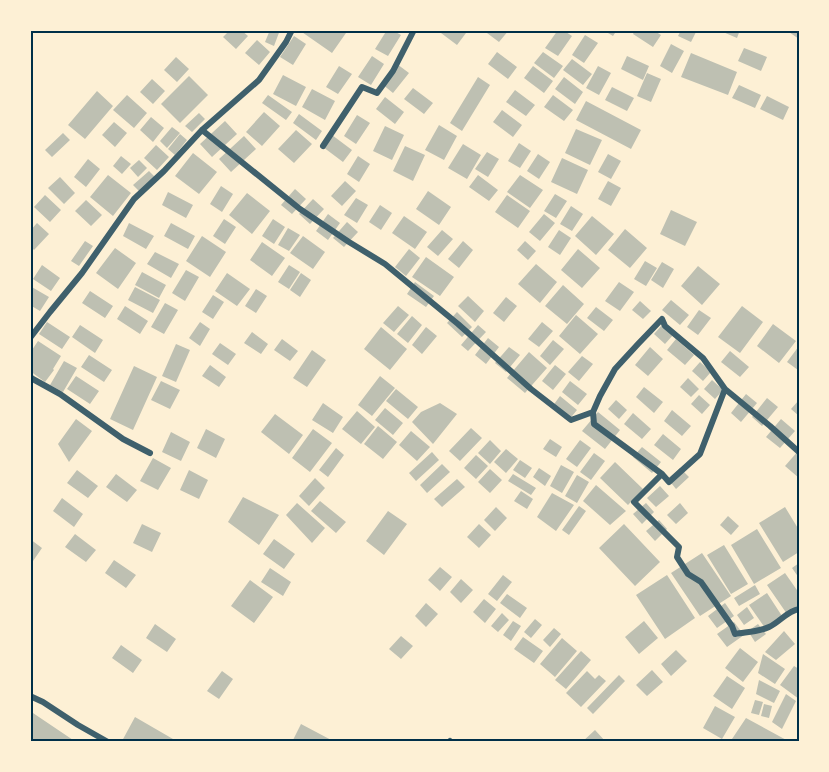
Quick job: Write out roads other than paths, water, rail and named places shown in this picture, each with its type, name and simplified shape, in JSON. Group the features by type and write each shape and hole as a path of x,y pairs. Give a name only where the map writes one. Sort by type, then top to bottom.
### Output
{"street":[{"path":"30,338 82,273 134,199 202,130 260,80 292,30"},
{"path":"323,146 362,87 377,93 393,71 414,30"},
{"path":"202,130 300,209 385,264 571,420 593,412"},
{"path":"725,389 700,454 669,482 662,474 594,424 593,412 615,369 662,320 665,326 703,358 725,389 799,452"},
{"path":"30,375 31,378 60,394 123,439 150,453"},
{"path":"662,474 634,502 679,547 677,556 688,574 701,582 732,626 735,634 762,630 776,623 791,610 799,609"},
{"path":"30,696 108,742"}]}
